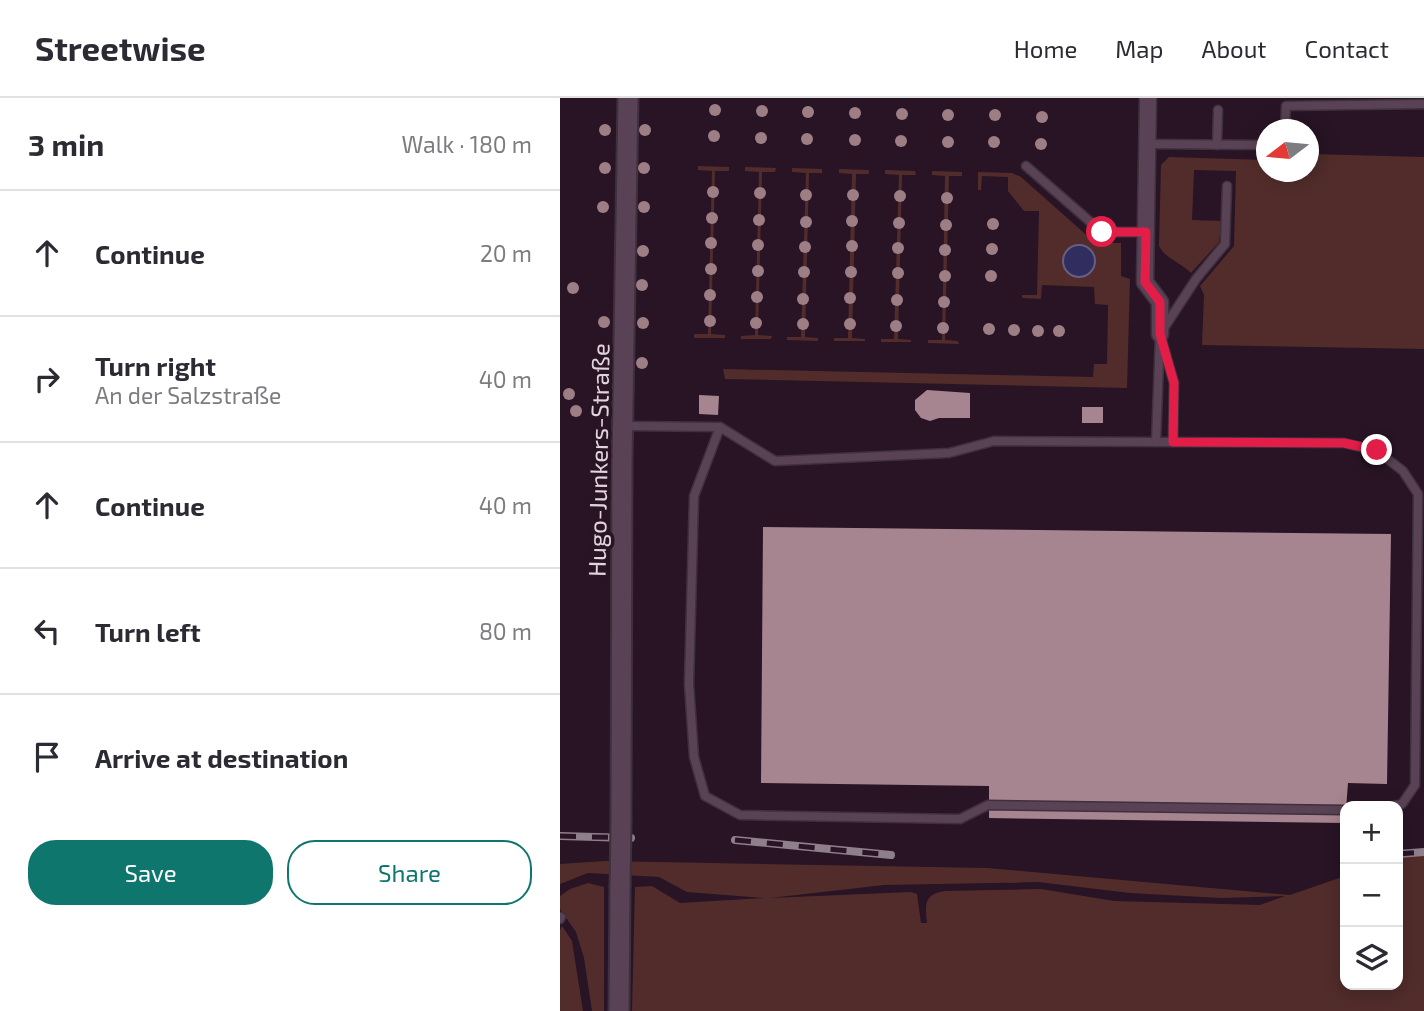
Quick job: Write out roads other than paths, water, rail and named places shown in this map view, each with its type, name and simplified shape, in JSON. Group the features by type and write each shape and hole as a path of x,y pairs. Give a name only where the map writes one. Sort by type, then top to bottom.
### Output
{"street":[{"name":"Hugo-Junkers-Straße","path":"619,1011 628,98"},
{"path":"1147,98 1145,282 1160,302 1160,334"}],"lane":[{"path":"1285,119 1286,106 1424,104"},
{"path":"1217,145 1218,110"},
{"path":"1147,144 1256,145"},
{"path":"1026,166 1102,232 1146,232"},
{"path":"1156,442 1160,334 1196,279 1225,244 1227,186"},
{"path":"1160,334 1174,383 1173,442"},
{"path":"623,426 720,428 775,461 949,453 994,440 1344,443 1377,450 1403,471 1418,494 1415,785 1403,803"},
{"path":"720,428 694,496 689,684 694,757 705,796 740,815 754,816 960,819 988,805 1340,810"}],"railway":[{"path":"560,836 631,838"},
{"path":"735,840 891,855"},
{"path":"1403,854 1424,852"}]}
